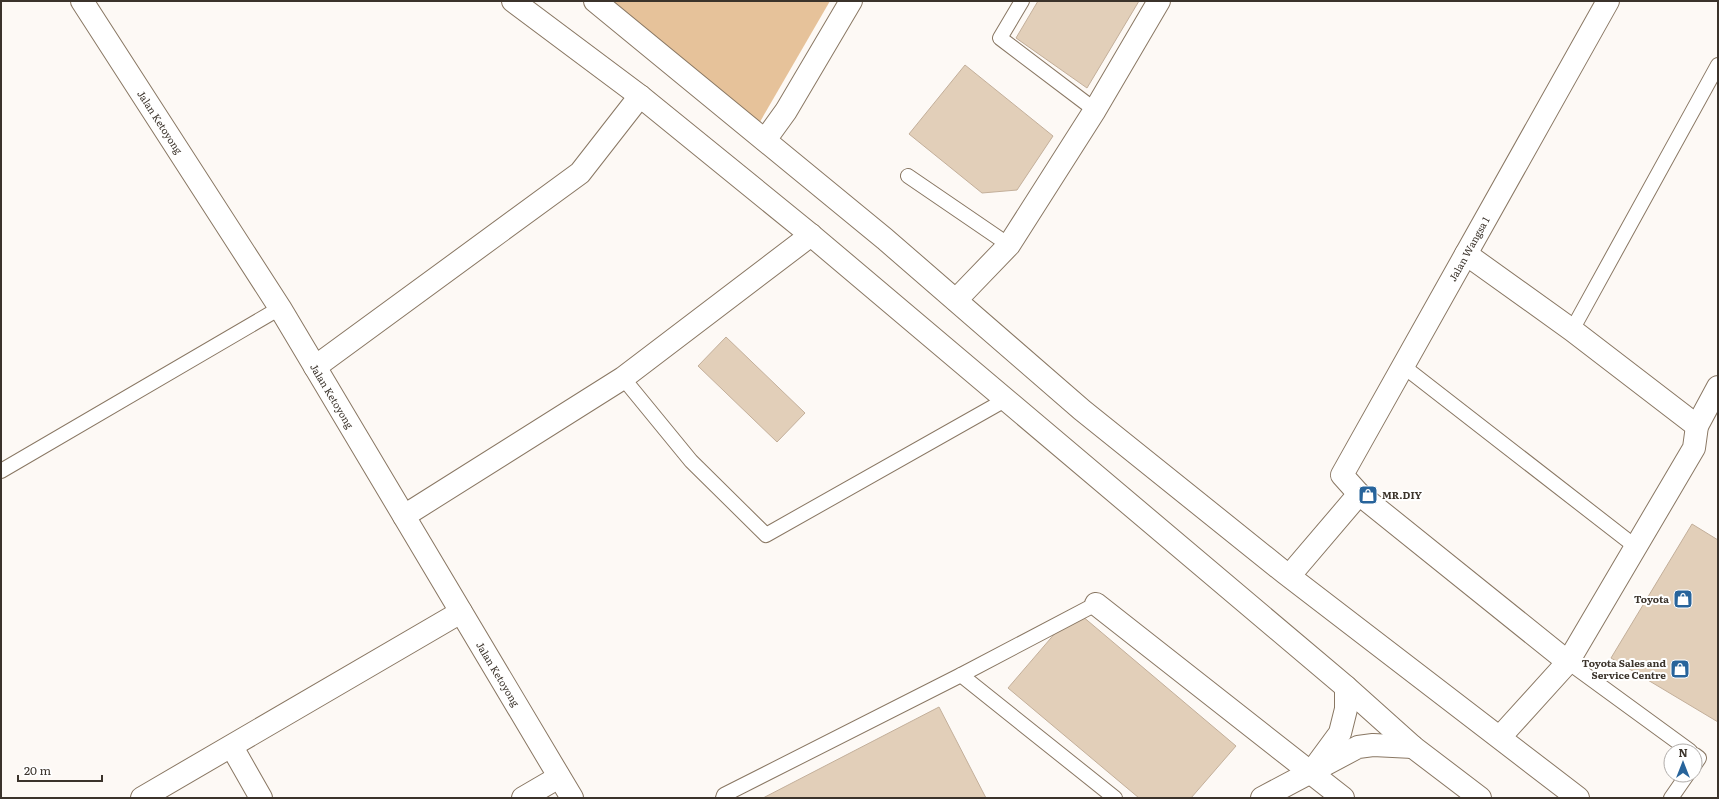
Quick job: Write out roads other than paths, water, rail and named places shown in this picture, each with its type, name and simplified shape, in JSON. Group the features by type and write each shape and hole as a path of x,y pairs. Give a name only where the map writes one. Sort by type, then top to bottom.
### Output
{"street":[{"name":"Jalan Ketoyong","path":"82,1 280,308 572,798"},
{"path":"513,1 640,96 811,235 1346,687 1413,747 1480,798"},
{"path":"595,1 885,239 1082,410 1290,575 1578,798"},
{"path":"765,140 786,111 851,1"},
{"path":"956,300 1008,244 1095,110 1159,1"},
{"name":"Jalan Wangsa 1","path":"1359,494 1342,475 1608,1"},
{"path":"315,367 580,173 640,96"},
{"path":"404,516 623,378 811,235"},
{"path":"1466,254 1572,330 1696,426"},
{"path":"1500,737 1568,662 1694,448 1696,426 1718,387"},
{"path":"1290,575 1359,494 1568,662"},
{"path":"1096,604 1343,798"},
{"path":"142,798 232,747 461,612"},
{"path":"1311,773 1340,733 1346,709 1346,687"},
{"path":"1262,798 1358,747 1373,745 1413,747"},
{"path":"232,747 261,798"},
{"path":"523,798 559,777"}],"lane":[{"path":"1022,1 1000,38 1095,110"},
{"path":"1572,330 1718,65"},
{"path":"908,176 1008,244"},
{"path":"1,471 280,308"},
{"path":"1403,366 1636,547"},
{"path":"623,378 691,461 766,535 1005,400"},
{"path":"723,798 724,795 961,675 1096,604"},
{"path":"1568,662 1679,743"},
{"path":"961,675 1115,798"},
{"path":"1671,798 1681,783"}],"place":[{"name":"MR.DIY","path":"1368,495"},
{"name":"Toyota","path":"1683,599"},
{"name":"Toyota Sales and Service Centre","path":"1680,669"}]}
